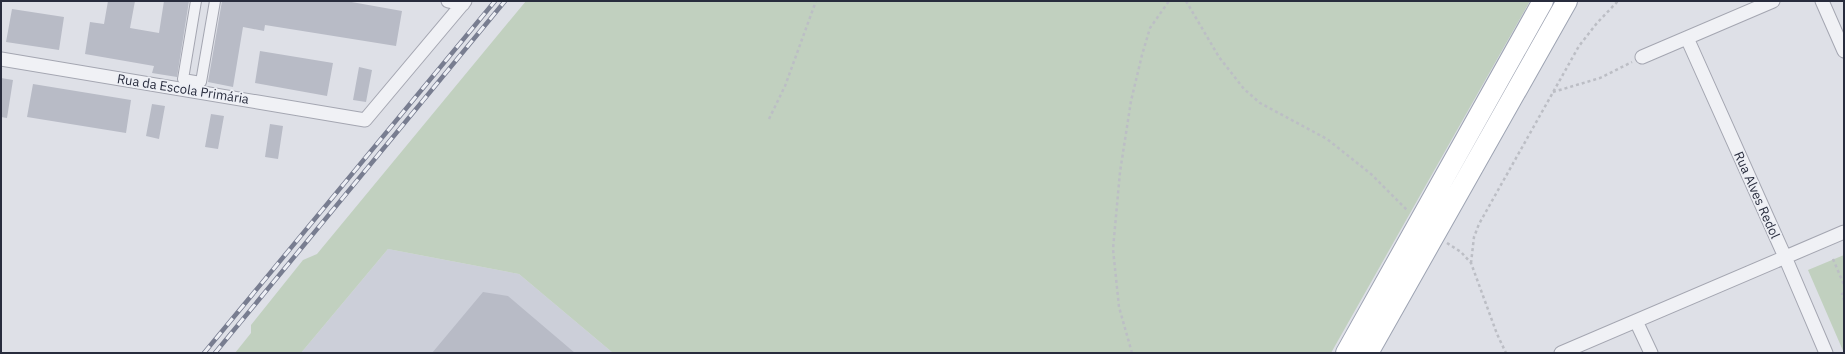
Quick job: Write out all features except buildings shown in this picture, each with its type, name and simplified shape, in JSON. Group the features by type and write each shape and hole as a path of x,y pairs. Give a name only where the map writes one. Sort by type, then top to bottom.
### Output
{"main road":[{"path":"1346,353 1543,1"},
{"path":"1368,353 1567,1"}],"street":[{"path":"196,1 183,79 201,82 215,1"},
{"path":"448,1 464,2"},
{"path":"1642,57 1773,1"},
{"path":"1822,1 1844,51"},
{"name":"Rua da Escola Primária","path":"1,59 365,120 464,2"},
{"name":"Rua Alves Redol","path":"1687,38 1785,256 1826,353"},
{"path":"1561,353 1844,232"},
{"path":"1636,321 1651,353"}],"path":[{"path":"769,118 785,86 816,1"},
{"path":"1132,353 1119,307 1113,249 1120,172 1131,101 1142,55 1150,28 1169,1"},
{"path":"1186,1 1219,57 1244,89 1260,103 1327,139 1371,174 1419,222"},
{"path":"1506,353 1497,334 1472,263 1474,237 1479,224 1579,46 1597,23 1618,1"},
{"path":"1552,92 1600,78 1642,57"},
{"path":"1445,242 1461,252 1472,263"},
{"path":"1833,259 1844,285"},
{"path":"1844,293 1842,294 1844,300"}],"shaded area":[{"path":"388,249 519,274 613,353 301,353"}],"green space":[{"path":"526,1 1530,1 1331,353 613,353 519,274 388,249 301,353 235,353 251,333 251,325 303,260 317,254"},
{"path":"1844,255 1844,353 1808,270"}],"railway":[{"path":"204,353 495,1"},
{"path":"215,353 505,1"}]}
